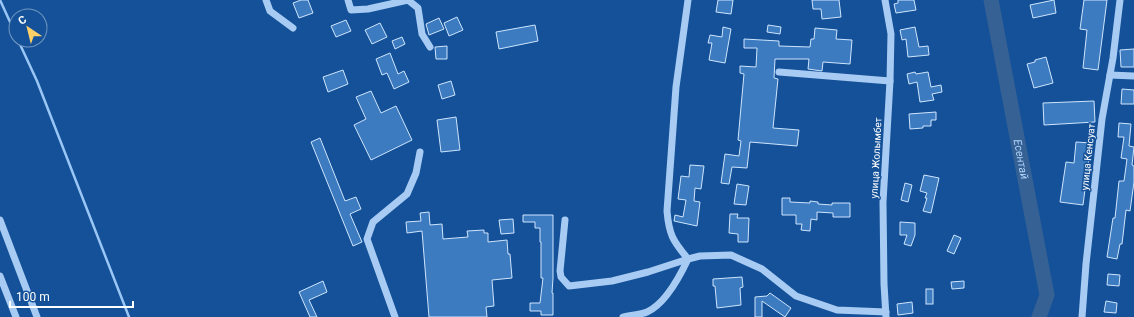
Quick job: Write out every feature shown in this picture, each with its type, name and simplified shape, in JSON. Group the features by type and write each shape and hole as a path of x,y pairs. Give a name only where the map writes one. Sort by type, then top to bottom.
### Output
{"street":[{"path":"266,0 270,11 293,28"},
{"path":"348,0 351,10 368,9 408,0 418,8 422,34 430,47"},
{"path":"688,0 676,87 667,211 669,229 674,242 688,259"},
{"name":"улица Жолымбет","path":"885,0 891,34 890,81 883,202 886,315"},
{"name":"улица Кенсуат","path":"1082,317 1086,264 1102,118 1113,58 1120,0"},
{"path":"779,72 890,81"},
{"path":"1110,75 1134,76"},
{"path":"394,317 366,239 373,222 407,194 416,173 420,152"},
{"path":"0,220 38,317"},
{"path":"565,220 560,271 561,277 569,286 612,281 700,256 731,255 762,269 796,296 837,310 886,315"},
{"path":"623,317 648,312 660,302 679,279 688,259"},
{"path":"0,276 16,317"}],"building":[{"path":"301,0 308,0 313,13 299,18 293,3"},
{"path":"718,0 733,0 731,14 716,12"},
{"path":"812,0 839,0 841,17 822,19 821,9 813,9"},
{"path":"898,0 914,0 916,10 896,13 894,4 898,3"},
{"path":"1054,0 1056,13 1033,18 1030,5"},
{"path":"1084,0 1107,0 1098,70 1083,68 1087,30 1080,29"},
{"path":"457,17 463,30 449,36 444,23"},
{"path":"439,18 444,29 429,35 426,24"},
{"path":"346,20 351,31 336,37 331,26"},
{"path":"380,23 387,37 372,44 365,30"},
{"path":"535,25 538,41 499,49 496,32"},
{"path":"768,25 781,27 780,34 767,32"},
{"path":"723,27 731,29 725,63 709,60 712,43 708,43 710,35 722,37"},
{"path":"915,27 919,47 928,46 929,55 908,57 906,39 902,40 900,30"},
{"path":"815,28 837,30 836,39 852,40 850,64 823,62 822,71 808,69 809,59 775,59 774,78 778,79 773,128 799,130 797,146 750,142 747,168 732,167 729,184 721,183 725,154 739,156 741,141 738,140 744,74 740,73 740,66 756,67 757,48 744,48 744,39 779,41 779,46 810,47 811,39 814,39"},
{"path":"402,37 405,44 395,49 392,41"},
{"path":"447,46 447,59 436,59 435,47"},
{"path":"1134,49 1134,67 1121,67 1120,50"},
{"path":"390,53 398,74 404,71 409,82 394,89 387,73 382,75 376,59"},
{"path":"1046,57 1053,83 1034,88 1027,64"},
{"path":"343,70 348,84 328,92 323,77"},
{"path":"915,72 916,74 928,72 931,87 941,85 942,92 932,94 934,100 920,102 917,82 909,84 907,74"},
{"path":"451,81 455,95 442,99 438,85"},
{"path":"1122,89 1134,90 1134,104 1121,104"},
{"path":"371,91 381,113 396,106 412,140 371,160 354,125 366,119 356,97"},
{"path":"1094,101 1095,122 1044,125 1043,103"},
{"path":"936,112 936,120 931,120 931,126 910,129 909,114"},
{"path":"456,117 460,150 441,152 437,120"},
{"path":"1119,123 1131,124 1129,146 1134,147 1132,165 1134,166 1134,182 1130,211 1126,210 1122,244 1120,244 1117,259 1107,257 1113,218 1115,218 1119,181 1124,181 1127,159 1121,158 1124,137 1118,137"},
{"path":"320,138 345,201 356,197 361,209 350,214 362,242 353,246 311,142"},
{"path":"1076,142 1091,143 1083,205 1060,202 1066,162 1074,163"},
{"path":"690,165 704,166 701,189 695,188 694,201 700,202 697,226 674,221 675,215 683,217 686,200 678,199 681,176 689,177"},
{"path":"924,175 939,178 931,213 923,211 927,198 925,198 927,193 920,191"},
{"path":"905,183 912,185 908,202 901,200"},
{"path":"737,184 749,186 746,205 734,204"},
{"path":"782,198 790,198 790,202 810,203 810,201 818,202 818,204 832,205 832,203 850,203 850,217 833,217 833,213 817,212 817,220 811,219 810,231 801,230 802,224 796,224 796,215 782,215"},
{"path":"429,212 430,225 442,224 443,239 468,237 467,231 484,230 484,233 488,233 488,242 507,240 512,278 492,280 494,306 486,307 487,317 429,317 422,231 407,233 406,222 421,221 420,213"},
{"path":"730,214 738,214 737,218 749,218 748,242 738,242 738,234 729,233"},
{"path":"523,215 553,215 553,315 541,315 541,311 530,311 530,303 540,303 543,278 541,278 540,228 535,228 535,222 523,222"},
{"path":"513,219 514,233 501,234 499,220"},
{"path":"900,222 915,223 915,235 911,246 904,244 907,235 900,235"},
{"path":"954,235 961,238 954,254 947,251"},
{"path":"1108,274 1120,275 1119,286 1107,285"},
{"path":"742,277 743,287 740,288 741,305 717,308 713,279"},
{"path":"323,281 327,292 309,300 317,317 310,317 299,292"},
{"path":"964,281 964,288 952,289 951,282"},
{"path":"926,289 933,289 933,304 926,304"},
{"path":"770,293 791,308 785,317 762,301 762,317 755,317 755,297 767,296"},
{"path":"1106,301 1117,303 1116,313 1104,312"},
{"path":"912,302 913,313 898,315 897,304"}],"waterway":[{"path":"0,0 8,18"},
{"name":"Есентай","path":"991,0 1047,295 1039,317"},
{"path":"22,48 37,81 129,317"}]}
